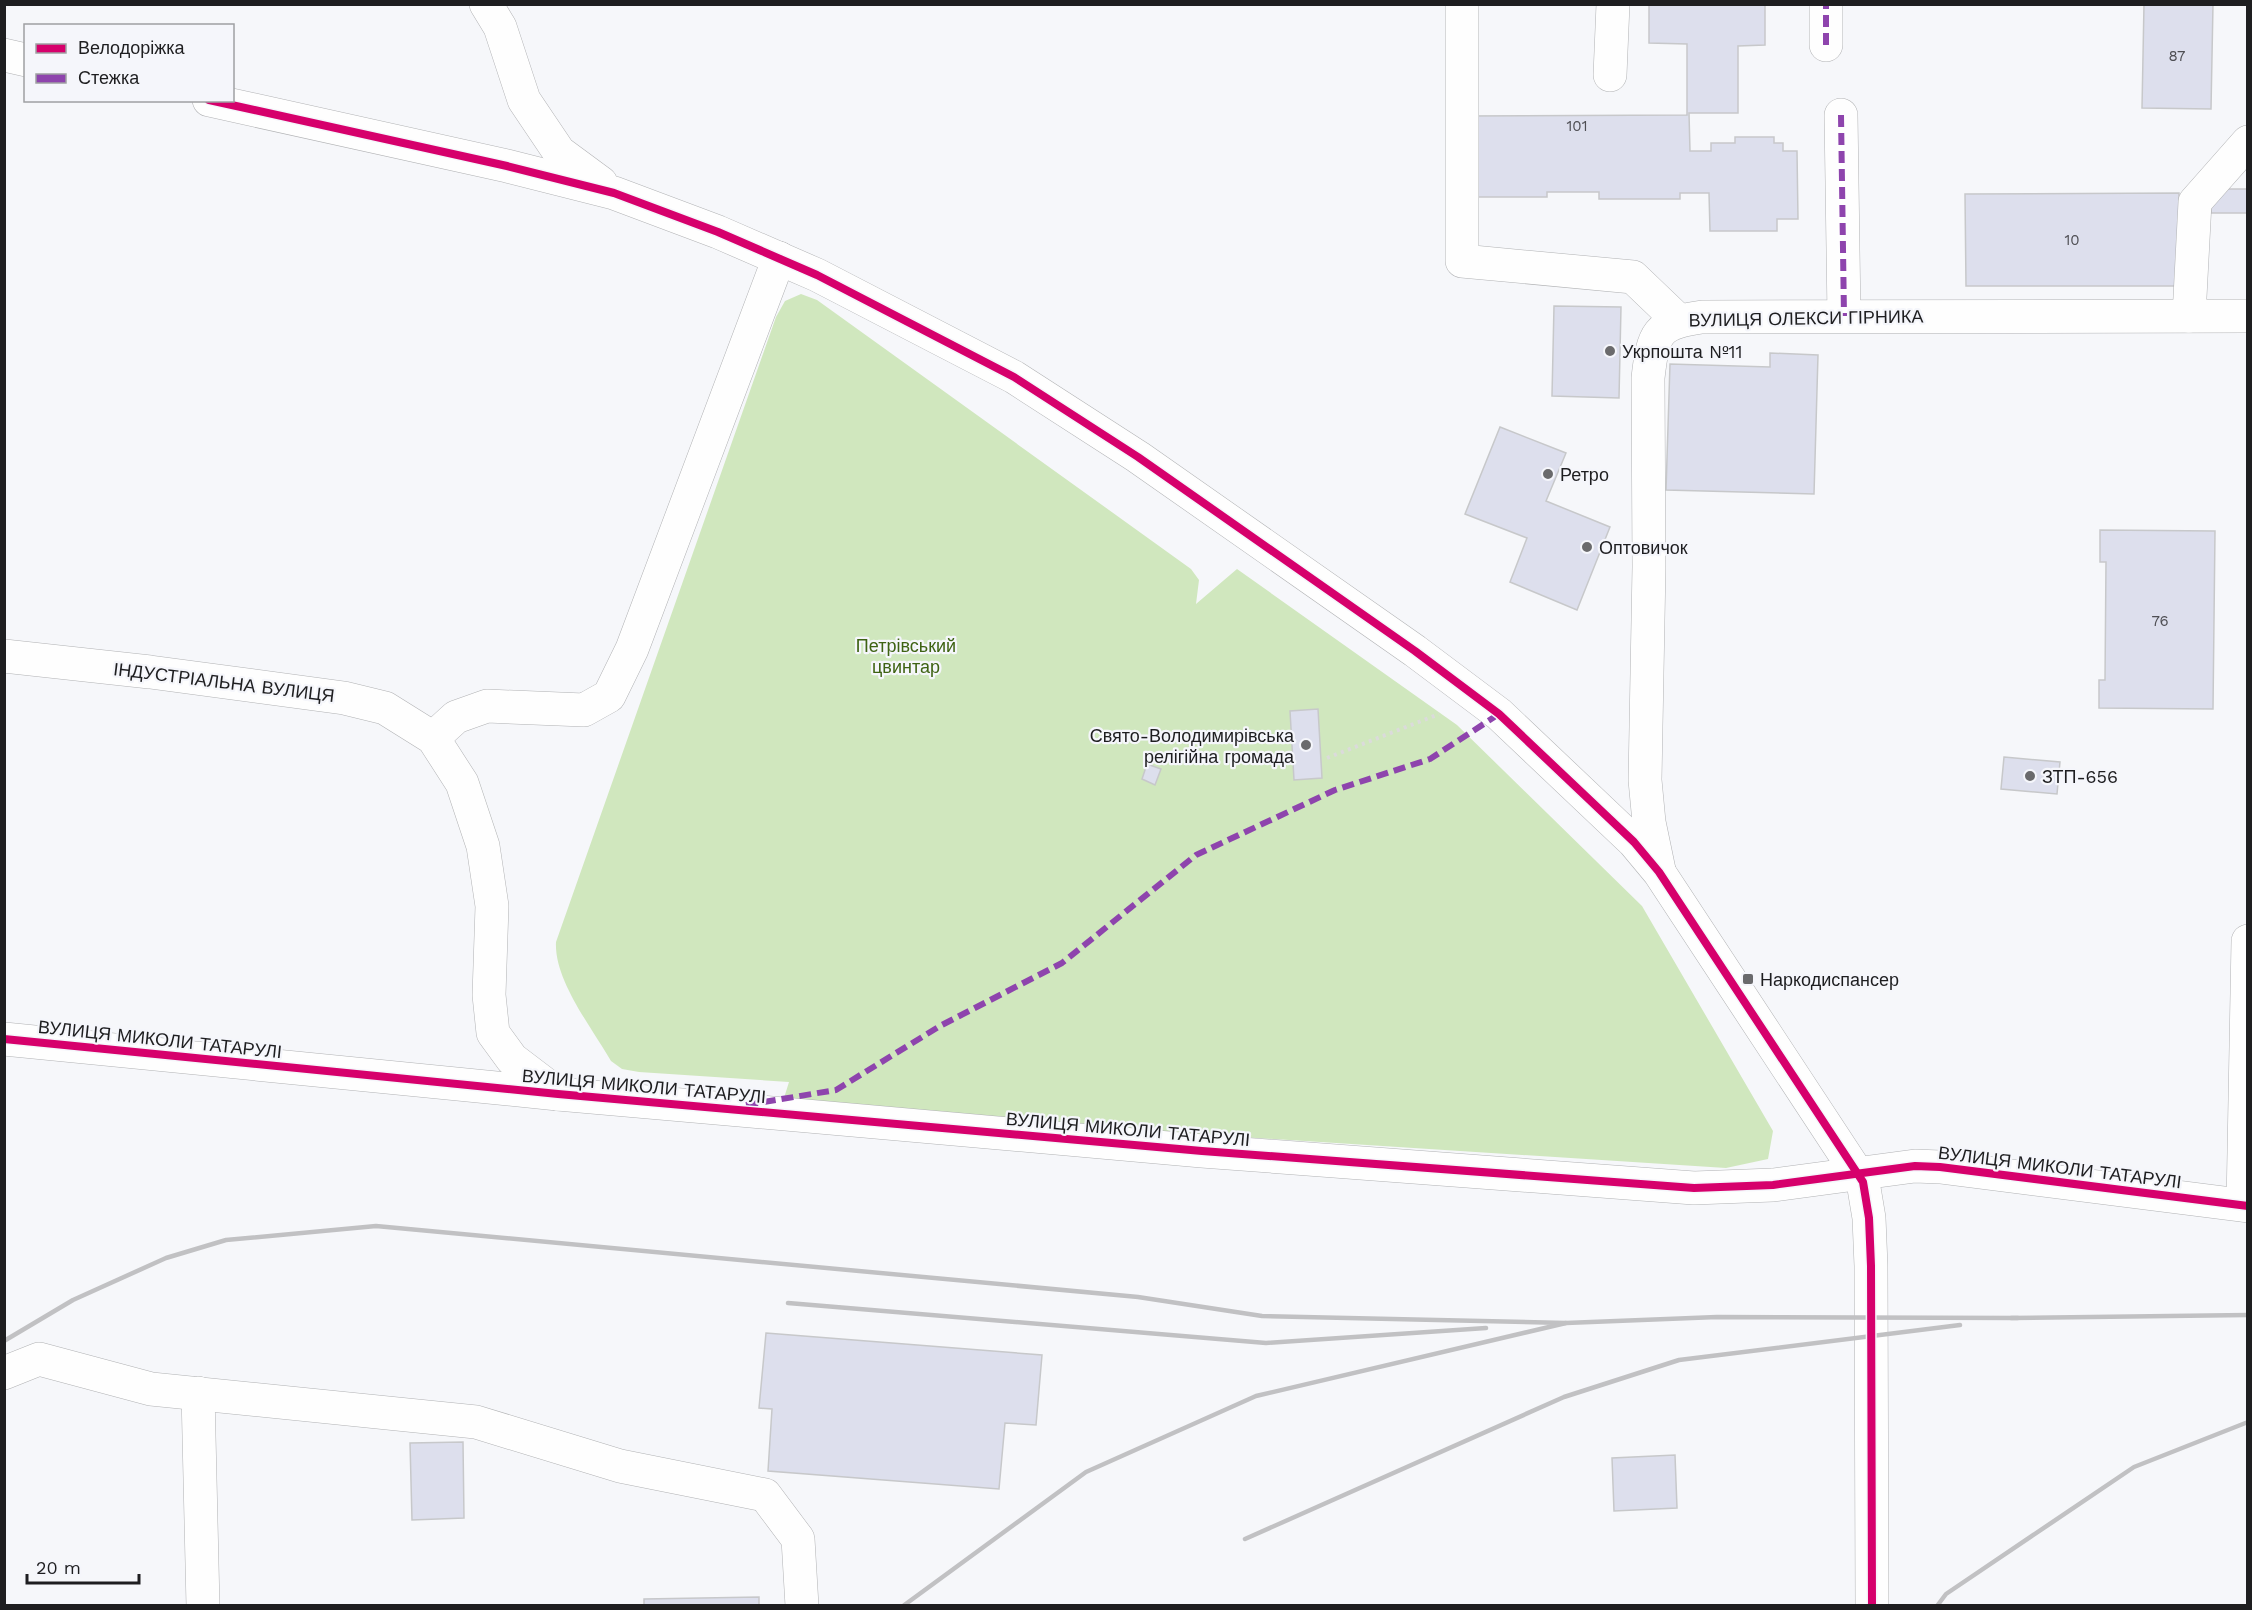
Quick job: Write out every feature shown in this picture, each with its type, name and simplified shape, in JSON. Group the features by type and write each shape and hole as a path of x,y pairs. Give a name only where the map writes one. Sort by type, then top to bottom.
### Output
{"street":[{"path":"486,4 500,27 524,100 560,153 614,194"},
{"path":"1462,4 1462,261 1634,277 1678,320"},
{"path":"1610,75 1612,4"},
{"path":"1826,4 1826,45"},
{"path":"4,55 24,60"},
{"path":"218,102 507,166 614,194 817,274 1014,377 1138,457 1415,651 1498,714 1634,842 1659,872 1859,1174 1867,1193 1871,1266 1872,1605"},
{"path":"1841,115 1844,316"},
{"path":"2189,316 2195,202 2247,142"},
{"path":"558,1094 512,1059 493,1033 489,995 492,906 483,846 462,783 433,738 456,717 487,706 584,710 609,696 632,649 662,572 779,258"},
{"name":"ВУЛИЦЯ ОЛЕКСИ ГІРНИКА","path":"1659,872 1649,822 1645,780 1649,567 1648,378 1651,352 1660,331 1678,320 1702,317 2247,316"},
{"name":"ІНДУСТРІАЛЬНА ВУЛИЦЯ","path":"4,656 150,672 345,698 385,708 433,738"},
{"path":"2245,1205 2247,941"},
{"name":"ВУЛИЦЯ МИКОЛИ ТАТАРУЛІ","path":"4,1039 558,1094 1202,1151 1694,1188 1773,1185 1915,1166 1940,1167 2245,1205"},
{"path":"4,1373 39,1359 151,1389 476,1422 620,1466 765,1495 798,1539 802,1605"},
{"path":"198,1393 203,1605"}],"path":[{"path":"1327,758 1479,699"}],"green space":[{"name":"Петрівський цвинтар","path":"801,294 817,300 1191,569 1199,580 1196,604 1237,569 1457,725 1642,906 1773,1131 1768,1159 1726,1168 790,1108 784,1098 789,1082 639,1072 622,1069 611,1061 568,988 557,957 556,942 776,317 785,301"}],"building":[{"path":"1649,4 1765,4 1765,45 1738,46 1738,113 1689,113 1690,151 1711,151 1711,143 1735,143 1735,137 1774,137 1774,143 1783,143 1783,151 1797,151 1798,219 1777,219 1777,231 1710,231 1709,193 1680,193 1680,199 1599,199 1599,192 1547,192 1547,197 1464,197 1464,116 1687,115 1687,44 1649,43"},
{"path":"2144,4 2213,4 2211,109 2142,108"},
{"path":"2212,189 2248,189 2248,213 2211,213"},
{"path":"2179,193 2179,286 1966,286 1965,194"},
{"path":"1554,306 1621,307 1619,398 1552,396"},
{"path":"1770,353 1818,355 1814,494 1666,490 1670,364 1770,367"},
{"path":"1500,427 1566,453 1546,501 1610,527 1577,610 1510,582 1527,538 1465,514"},
{"path":"2100,530 2215,531 2213,709 2099,708 2099,680 2105,680 2106,562 2100,562"},
{"name":"Свято-Володимирівська релігійна громада","path":"1318,709 1322,778 1294,780 1290,711"},
{"name":"ЗТП-656","path":"2004,757 2060,762 2057,794 2001,789"},
{"path":"1147,764 1161,769 1155,785 1142,779"},
{"path":"766,1333 1042,1355 1036,1425 1005,1423 999,1489 768,1471 772,1409 759,1408"},
{"path":"463,1442 464,1518 412,1520 410,1443"},
{"path":"1675,1455 1677,1508 1614,1511 1612,1458"},
{"path":"759,1597 759,1606 644,1606 644,1599"}],"railway":[{"path":"4,1341 73,1300 166,1258 226,1240 376,1226 1138,1297 1262,1316 1566,1323"},
{"path":"788,1303 1266,1343 1486,1328"},
{"path":"2011,1318 2248,1315"},
{"path":"903,1606 1086,1472 1256,1396 1566,1323 1717,1317 2018,1318"},
{"path":"1245,1539 1564,1397 1679,1360 1960,1325"},
{"path":"1937,1606 1946,1594 2134,1467 2248,1422"}],"marked path":[{"path":"1826,4 1826,45"},
{"path":"1841,115 1844,316"},
{"path":"746,1105 836,1090 940,1026 1062,963 1196,855 1335,790 1430,759 1499,714"}],"cycle path":[{"path":"218,102 507,166 614,193 718,232 817,275 1014,377 1138,457 1415,651 1499,714 1634,842 1659,872 1863,1182 1869,1218 1871,1266 1872,1606"},
{"path":"4,1039 558,1094 1202,1151 1694,1188 1773,1185 1915,1166 1940,1167 2248,1206"}],"place":[{"name":"Укрпошта №11","path":"1610,351"},
{"name":"Ретро","path":"1548,474"},
{"name":"Оптовичок","path":"1587,547"},
{"name":"Свято-Володимирівська релігійна громада","path":"1306,745"},
{"name":"ЗТП-656","path":"2030,776"},
{"name":"Наркодиспансер","path":"1748,979"}]}
